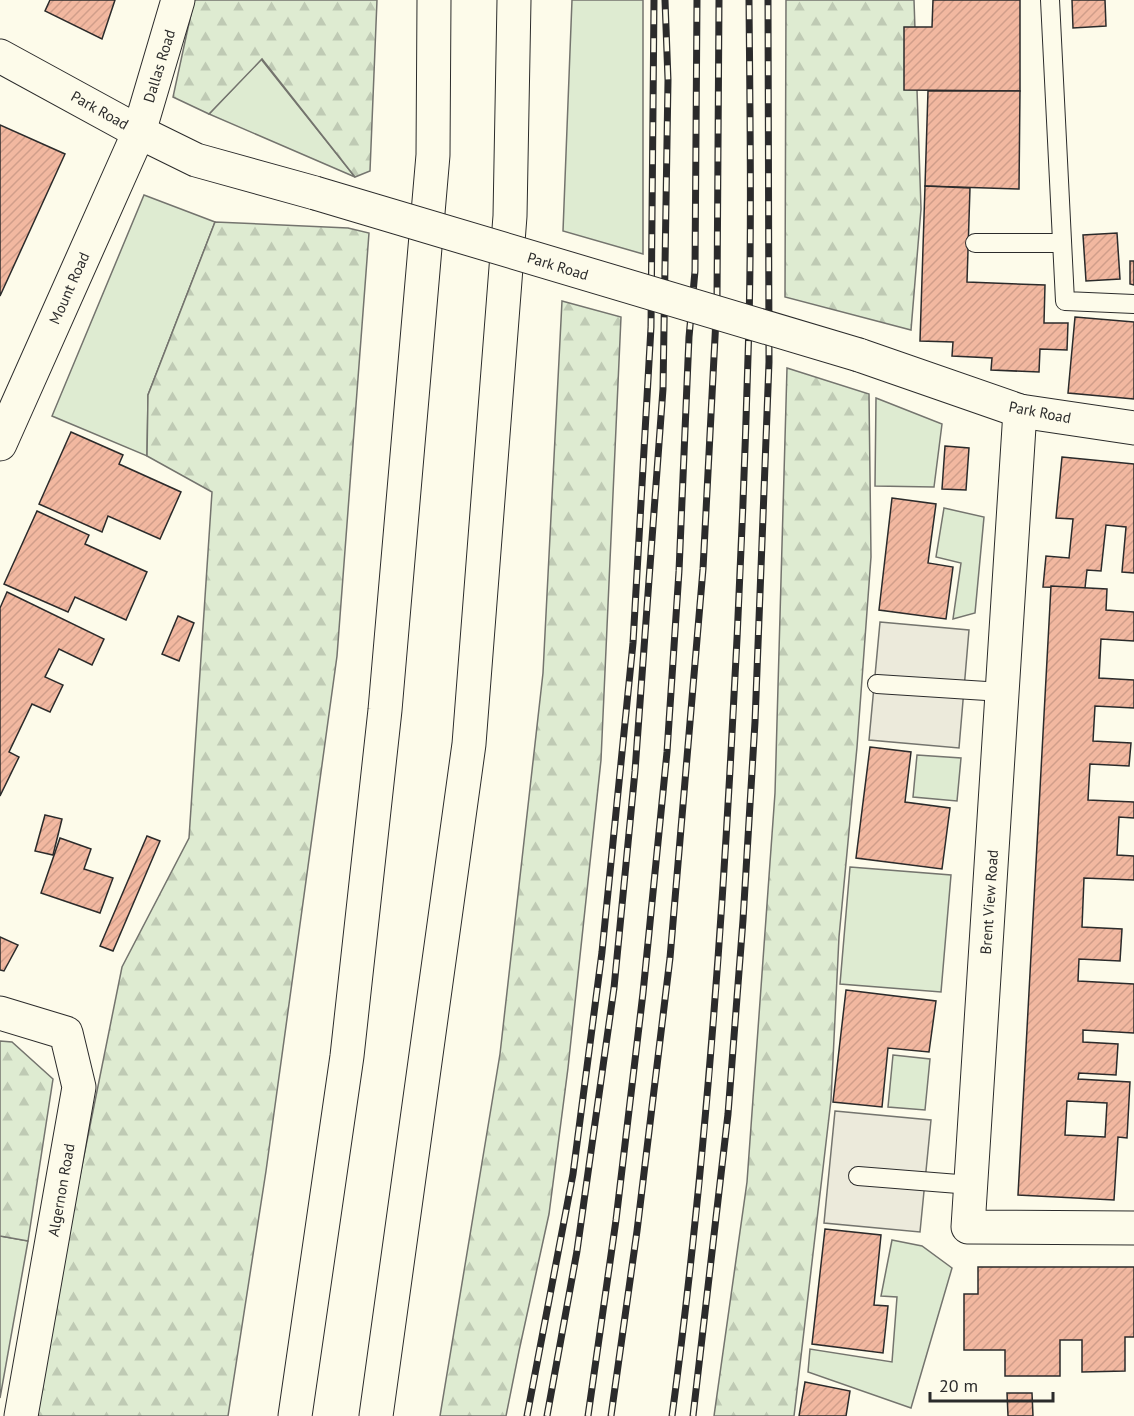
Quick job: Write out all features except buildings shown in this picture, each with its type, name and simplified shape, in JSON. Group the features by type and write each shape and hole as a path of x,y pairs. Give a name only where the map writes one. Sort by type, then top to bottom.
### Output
{"main road":[{"name":"Dallas Road","path":"139,132 178,0"},
{"path":"295,1416 347,1056 385,710 433,155 433,0"},
{"path":"376,1416 469,744 510,216 514,0"},
{"name":"Park Road","path":"0,56 195,160 315,193 859,355 1020,411 1134,428"},
{"name":"Mount Road","path":"0,444 139,132"},
{"name":"Brent View Road","path":"1020,411 968,1227 1134,1228"},
{"name":"Algernon Road","path":"0,1013 66,1033 79,1087 21,1416"}],"lane":[{"path":"1050,0 1065,301 1134,304"},
{"path":"975,243 1062,243"},
{"path":"876,684 1002,692"},
{"path":"858,1176 971,1185"}],"green space":[{"path":"194,0 377,0 370,171 355,177 262,59 209,114 173,97"},
{"path":"572,0 643,0 643,254 563,231"},
{"path":"786,0 914,0 921,209 911,330 785,297"},
{"path":"261,59 355,177 209,114"},
{"path":"144,195 215,222 148,395 147,456 52,416"},
{"path":"215,222 348,228 369,233 337,656 266,1171 228,1416 37,1416 67,1240 122,967 189,838 212,492 147,456 148,395"},
{"path":"562,301 621,317 601,760 568,1068 549,1214 506,1416 440,1416 500,1054 543,673"},
{"path":"787,368 869,394 871,557 857,747 839,937 831,1100 794,1416 714,1416 747,1182 775,793"},
{"path":"876,398 942,424 934,487 875,486"},
{"path":"944,508 984,517 975,613 953,619 961,563 936,557"},
{"path":"917,755 961,758 957,801 913,797"},
{"path":"850,867 951,875 941,992 840,984"},
{"path":"0,1041 12,1042 53,1079 28,1241 0,1236"},
{"path":"893,1055 930,1059 925,1110 888,1107"},
{"path":"0,1236 28,1241 0,1398"},
{"path":"892,1240 922,1246 952,1268 911,1408 808,1372 810,1349 892,1362 897,1297 881,1296"}],"shaded area":[{"path":"880,622 969,630 959,748 869,740"},
{"path":"835,1111 931,1120 920,1232 824,1223"}],"railway":[{"path":"527,1416 573,1174 602,952 633,643 651,327 654,0"},
{"path":"547,1416 577,1251 614,988 635,771 663,389 668,80 665,0"},
{"path":"588,1416 616,1220 643,993 667,752 679,571 689,337 695,271 697,0"},
{"path":"611,1416 637,1231 670,958 703,569 717,299 719,0"},
{"path":"672,1416 692,1255 707,1094 733,718 743,511 749,312 749,0"},
{"path":"693,1416 728,1114 755,722 769,362 768,0"}]}
